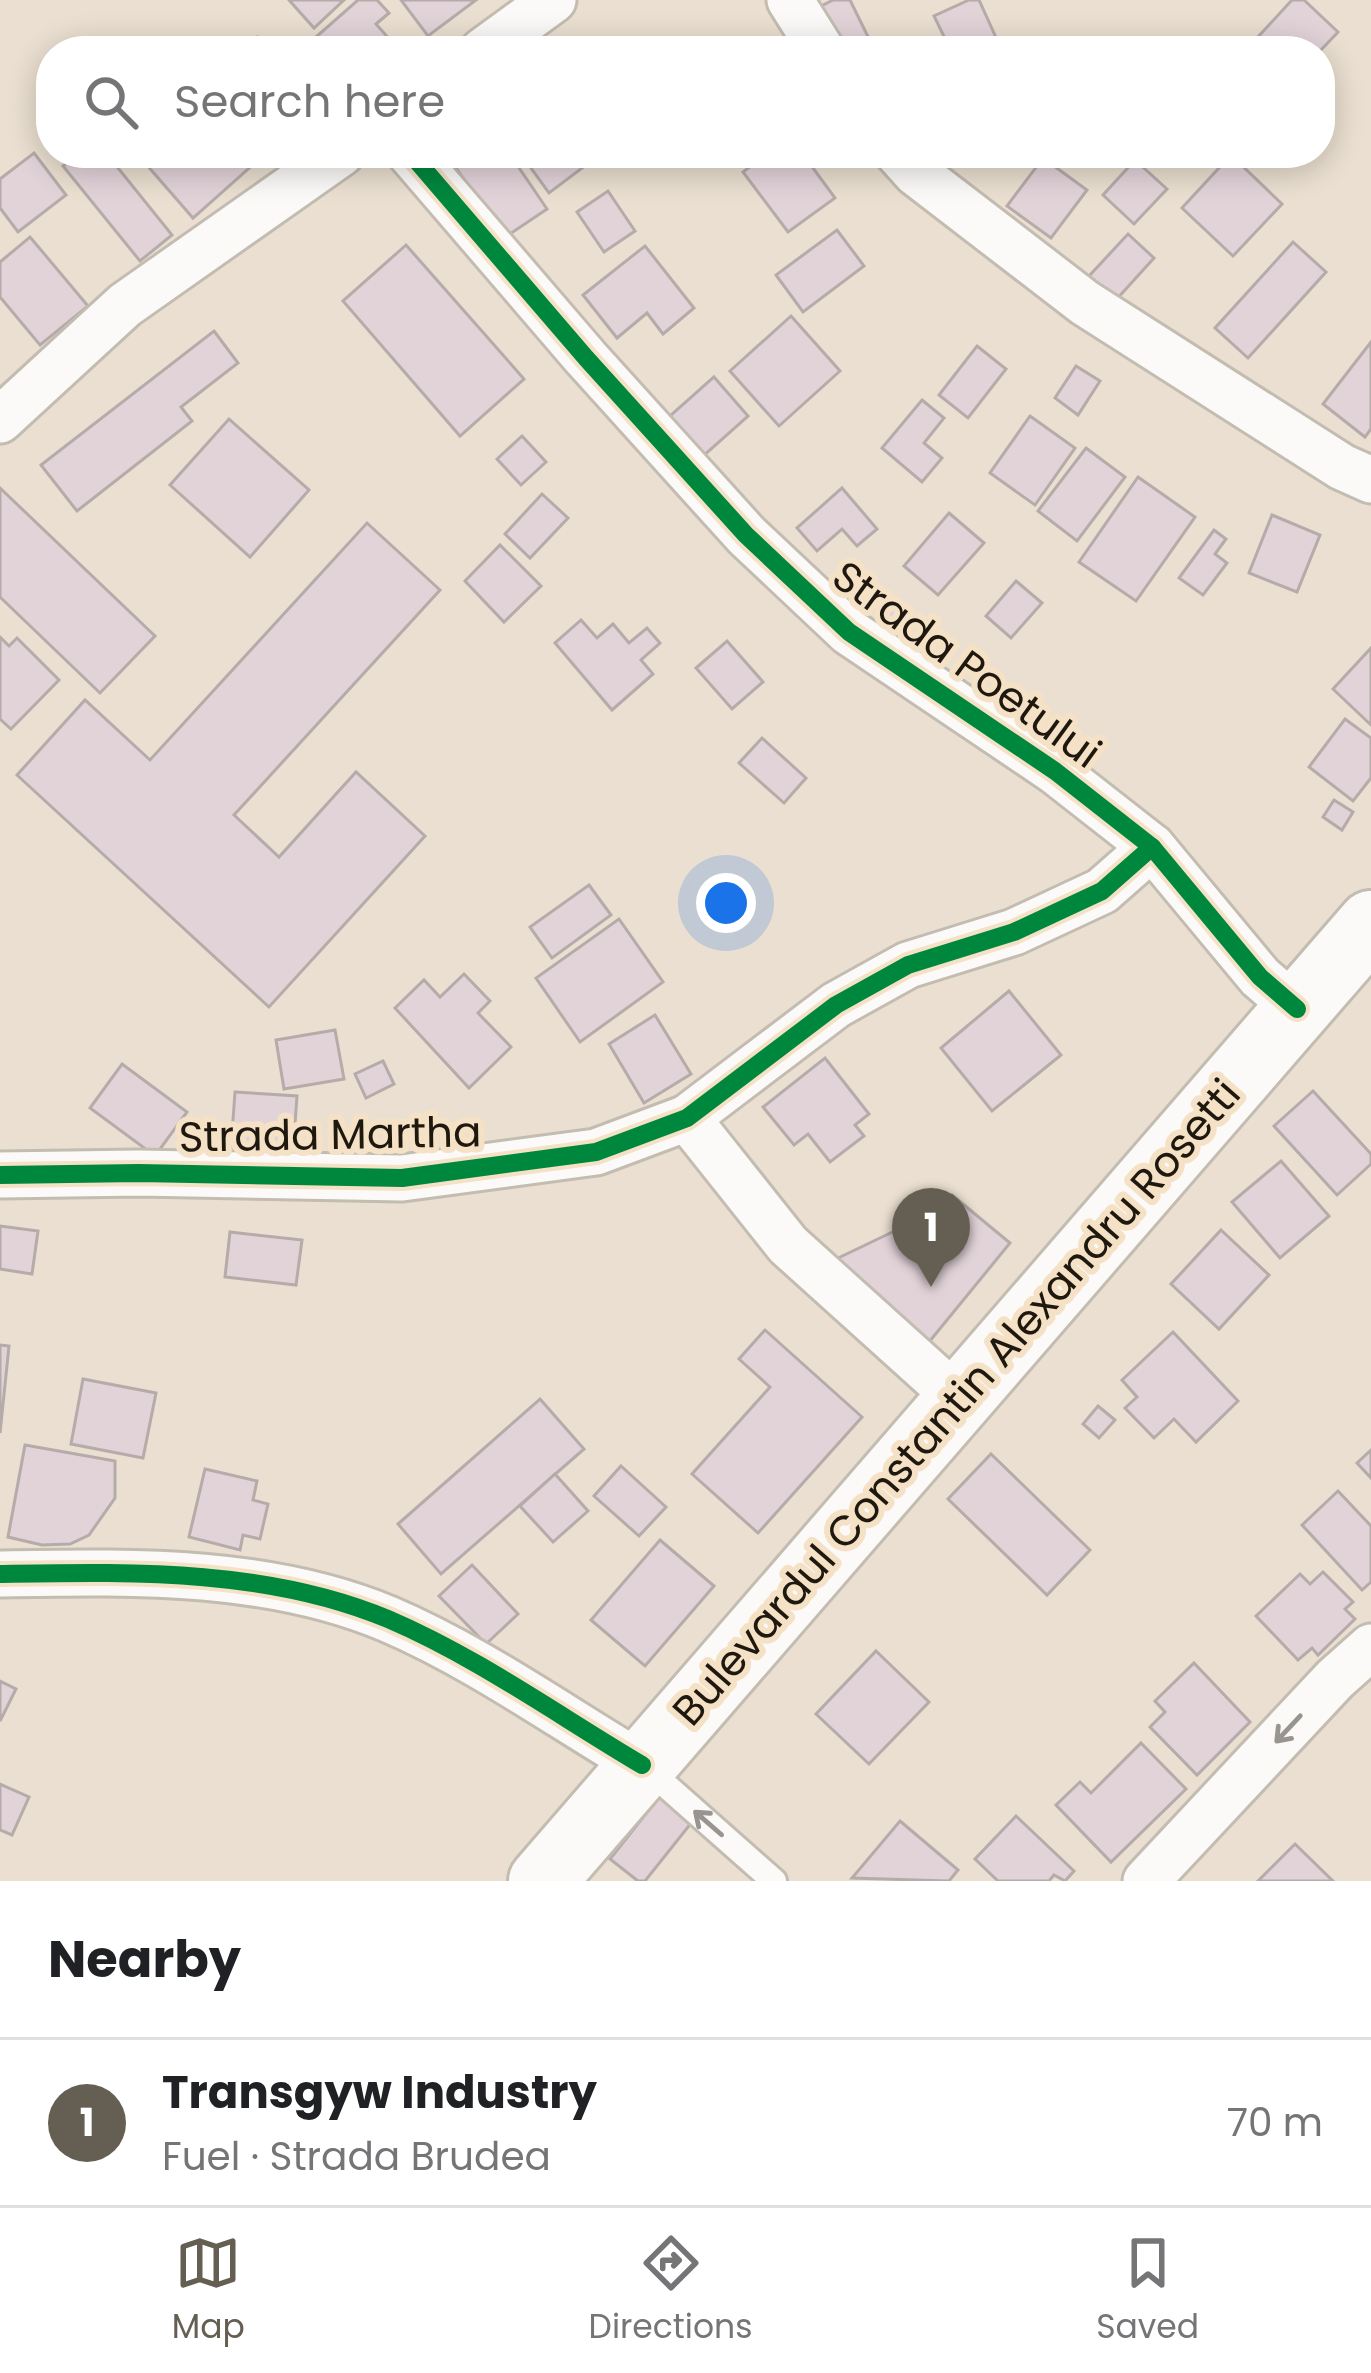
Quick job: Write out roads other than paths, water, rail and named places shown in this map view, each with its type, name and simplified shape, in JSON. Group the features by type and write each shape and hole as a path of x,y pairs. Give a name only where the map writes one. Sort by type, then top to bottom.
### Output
{"main road":[{"name":"Bulevardul Constantin Alexandru Rosetti","path":"542,1881 1371,924"}],"street":[{"path":"503,36 553,0"},
{"path":"790,0 813,36"},
{"path":"0,420 125,305 320,168"},
{"name":"Strada Poetului","path":"423,168 746,535 849,632 1055,771 1152,847 1260,977 1297,1009"},
{"path":"912,168 1085,303 1342,467 1371,480"},
{"name":"Strada Martha","path":"0,1175 402,1178 596,1152 687,1118 836,1005 908,965 1014,932 1102,891 1152,847"},
{"path":"687,1118 788,1245 961,1401"},
{"path":"0,1574 215,1577 278,1586 384,1618 429,1639 642,1765"},
{"path":"1146,1881 1371,1646"}],"lane":[{"path":"642,1765 774,1881"}],"place":[{"name":"Transgyw Industry","path":"931,1287"}]}
